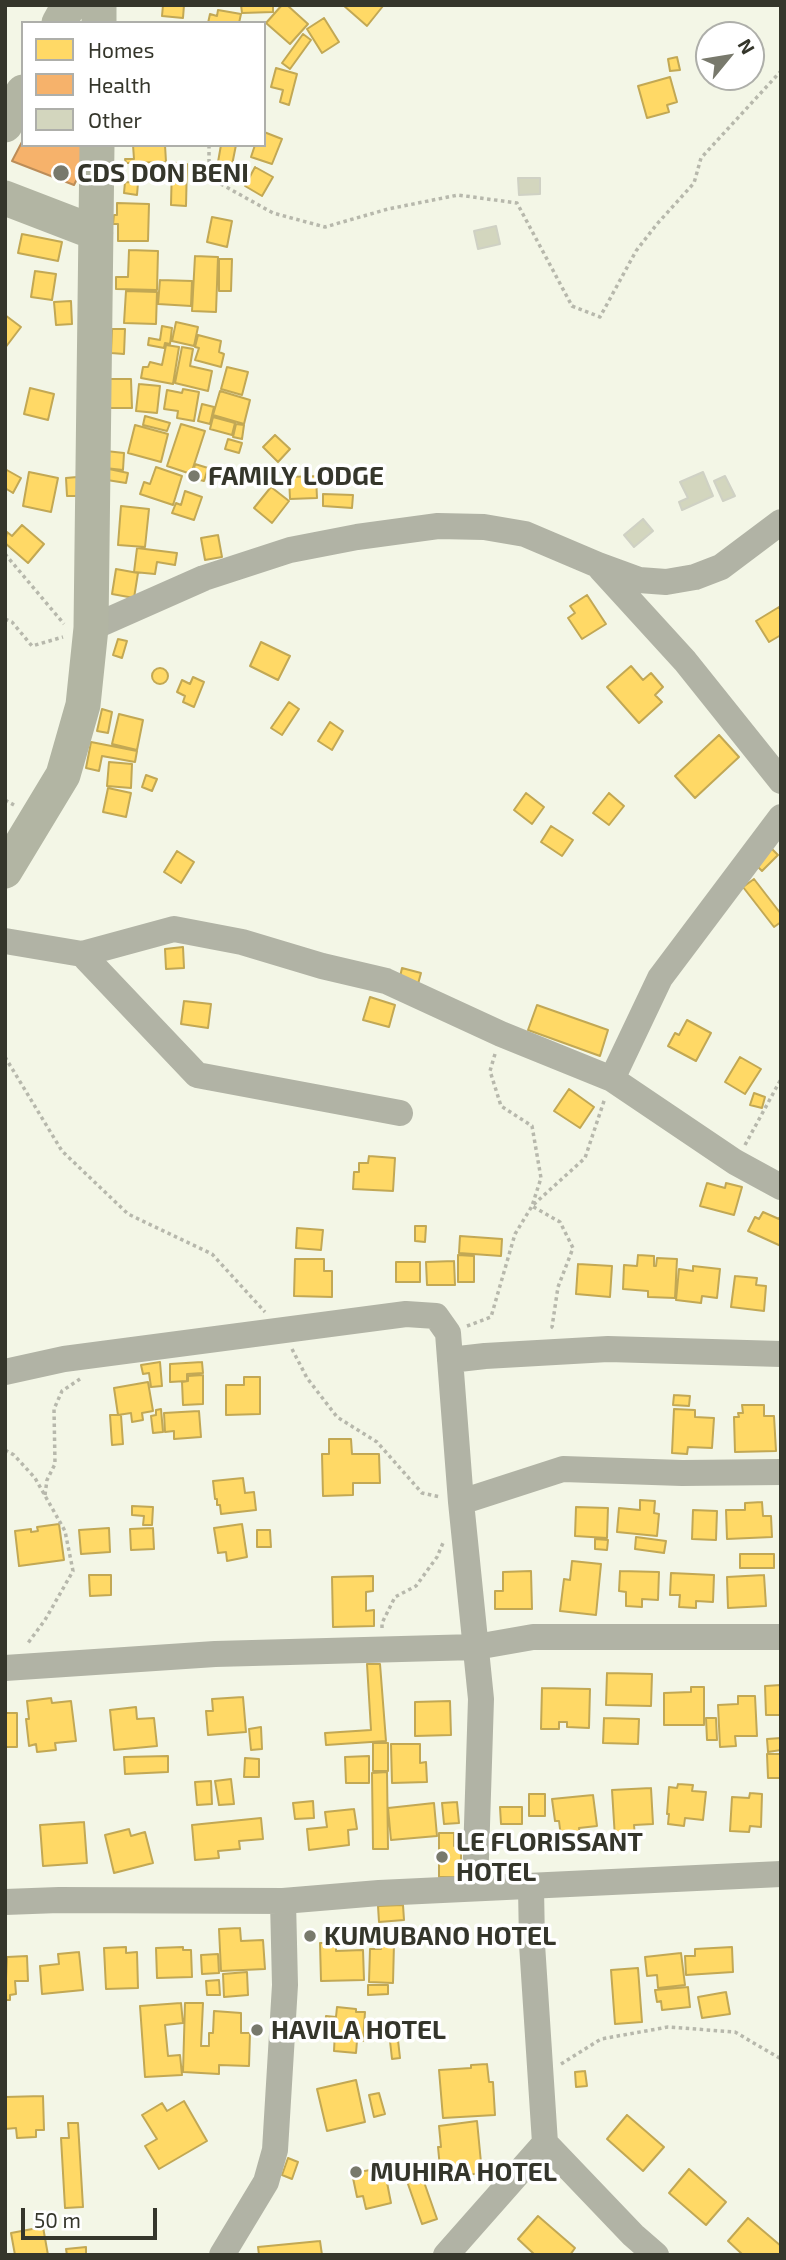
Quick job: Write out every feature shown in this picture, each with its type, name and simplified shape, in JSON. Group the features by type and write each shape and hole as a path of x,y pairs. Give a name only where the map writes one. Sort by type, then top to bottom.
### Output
{"main road":[{"path":"61,21 69,5"},
{"path":"5,125 21,96"},
{"path":"5,871 63,775 83,705 91,628 97,147"},
{"path":"5,198 96,233"}],"street":[{"path":"91,628 204,578 290,550 357,537 438,526 484,527 525,534 639,580 666,582 695,577 721,567 781,522"},
{"path":"598,565 685,661 781,781"},
{"path":"612,1079 660,978 781,817"},
{"path":"5,940 82,954 174,929 387,981 501,1034 612,1079 735,1162 781,1186"},
{"path":"82,954 197,1075 400,1113"},
{"path":"5,1372 95,1355 406,1314 436,1316 448,1333 461,1502 481,1699 475,1888"},
{"path":"450,1360 621,1349 781,1354"},
{"path":"461,1502 563,1469 682,1473 781,1472"},
{"path":"7,1668 215,1654 476,1647 533,1637 781,1637"},
{"path":"5,1902 283,1901 475,1888 781,1874"},
{"path":"531,1887 532,1944 545,2143 633,2235 656,2255"},
{"path":"222,2255 266,2182 275,2150 285,1984 283,1901"},
{"path":"446,2255 545,2143"}],"path":[{"path":"209,147 209,161 219,183 273,213 326,227 388,209 458,195 517,203 572,306 600,317 636,251 694,183 701,158 781,71"},
{"path":"5,554 72,634 32,646 12,622 5,619"},
{"path":"448,1333 491,1317 515,1234 532,1206 541,1178 532,1126 501,1106 490,1071 501,1034"},
{"path":"5,1057 62,1151 128,1214 212,1254 282,1331 307,1378 337,1417 377,1442 422,1493 461,1502 437,1557 416,1586 395,1597 382,1623 383,1650"},
{"path":"532,1206 584,1158 612,1079"},
{"path":"735,1162 781,1079"},
{"path":"532,1206 560,1222 573,1248 558,1287 552,1327 578,1351"},
{"path":"45,1496 47,1480 55,1464 54,1409 62,1391 88,1374 95,1355"},
{"path":"5,1451 14,1455 35,1478 65,1531 73,1571 45,1620 7,1668"},
{"path":"541,2072 555,2067 601,2039 668,2027 734,2032 781,2059"}],"building: Homes":[{"path":"163,5 184,5 183,18 162,16"},
{"path":"241,5 273,5 273,12 242,13"},
{"path":"282,5 287,5 308,24 290,44 266,23"},
{"path":"343,5 382,5 383,6 367,26"},
{"path":"218,10 241,14 239,21 208,21 210,14 217,16"},
{"path":"324,18 339,42 322,53 307,29"},
{"path":"303,34 311,40 290,69 282,63"},
{"path":"677,57 680,70 670,71 668,59"},
{"path":"276,68 297,74 289,105 280,102 283,90 271,87"},
{"path":"670,77 677,102 667,105 669,112 647,118 638,86"},
{"path":"266,133 282,139 272,164 251,157 254,147 266,147"},
{"path":"133,147 165,147 166,162 126,163 125,159 134,159"},
{"path":"221,147 236,147 232,165 218,162"},
{"path":"172,163 187,164 186,206 171,205"},
{"path":"255,167 273,177 262,196 245,186"},
{"path":"125,182 138,183 137,195 124,193"},
{"path":"117,203 149,204 148,241 118,241 118,224 113,224 114,215 117,215"},
{"path":"212,217 232,221 227,247 207,242"},
{"path":"22,234 62,242 58,261 18,253"},
{"path":"129,250 158,251 157,290 116,289 116,277 128,277"},
{"path":"195,256 218,257 216,312 192,311"},
{"path":"219,259 232,259 231,291 219,291"},
{"path":"35,271 56,274 52,300 31,297"},
{"path":"160,280 192,281 191,306 158,304"},
{"path":"126,291 157,292 156,324 124,323"},
{"path":"71,301 72,324 56,325 54,302"},
{"path":"5,315 21,327 5,348"},
{"path":"176,322 198,327 194,346 172,341"},
{"path":"162,326 172,328 170,344 165,343 164,348 148,345 149,338 160,340"},
{"path":"112,329 125,329 124,354 111,353"},
{"path":"198,335 221,341 219,352 224,354 221,367 195,360 199,348 195,347"},
{"path":"166,345 179,347 173,384 141,378 143,367 148,367 150,362 162,365"},
{"path":"182,347 193,349 190,366 212,371 208,391 175,383"},
{"path":"227,367 248,372 242,395 221,389"},
{"path":"109,379 131,379 132,408 110,408"},
{"path":"139,384 160,386 157,413 136,411"},
{"path":"30,388 54,394 48,420 24,414"},
{"path":"183,389 199,392 194,421 177,418 178,411 164,409 167,390 182,393"},
{"path":"220,391 250,400 244,424 213,415"},
{"path":"202,404 214,407 210,424 198,421"},
{"path":"145,416 170,423 167,431 143,425"},
{"path":"213,417 235,423 232,435 210,429"},
{"path":"181,424 205,431 191,474 167,466"},
{"path":"236,424 244,425 242,439 233,437"},
{"path":"135,425 168,434 161,462 128,453"},
{"path":"275,435 290,449 278,462 263,447"},
{"path":"228,439 242,443 239,453 225,449"},
{"path":"106,451 124,453 123,470 105,468"},
{"path":"195,464 208,468 204,481 192,478"},
{"path":"156,467 182,476 173,505 140,494 144,482 150,484"},
{"path":"5,469 21,478 13,493 5,488"},
{"path":"109,469 128,473 126,483 107,480"},
{"path":"29,472 58,478 51,512 23,506"},
{"path":"316,476 317,498 290,499 289,477"},
{"path":"77,477 78,496 67,496 66,478"},
{"path":"271,487 289,501 272,523 254,508"},
{"path":"185,491 202,497 194,520 172,513 176,503 181,505"},
{"path":"323,494 353,495 352,508 323,506"},
{"path":"121,506 149,509 145,547 118,545"},
{"path":"22,525 44,544 28,563 5,543 7,532 12,536"},
{"path":"218,535 222,557 205,560 201,538"},
{"path":"137,548 177,553 175,565 157,562 155,574 134,572"},
{"path":"116,569 138,573 134,598 112,594"},
{"path":"587,595 606,624 582,639 568,618 575,613 570,606"},
{"path":"779,607 781,635 769,642 756,621"},
{"path":"118,639 127,641 122,658 113,655"},
{"path":"261,642 290,656 278,680 250,666"},
{"path":"631,666 643,680 651,673 663,687 655,695 662,702 639,723 607,687"},
{"path":"160,668 166,670 166,682 160,684 154,682 152,676 154,670"},
{"path":"193,677 204,682 194,707 183,702 185,696 177,692 182,680 190,684"},
{"path":"289,702 299,709 282,735 271,728"},
{"path":"102,709 112,712 108,733 97,731"},
{"path":"119,714 143,720 137,750 112,744"},
{"path":"330,722 343,731 332,750 318,741"},
{"path":"719,735 739,757 695,798 675,776"},
{"path":"91,742 137,751 135,762 102,756 99,771 86,768"},
{"path":"109,762 132,764 131,788 107,786"},
{"path":"146,775 157,779 152,791 142,787"},
{"path":"108,788 131,793 126,817 103,812"},
{"path":"526,793 544,807 532,824 514,810"},
{"path":"609,793 624,806 609,825 593,813"},
{"path":"551,826 573,840 562,856 541,842"},
{"path":"769,846 778,855 762,871 753,862"},
{"path":"177,851 194,862 181,883 164,872"},
{"path":"754,879 781,914 781,922 774,927 743,887"},
{"path":"183,947 184,968 166,969 165,949"},
{"path":"402,968 421,973 415,995 397,990"},
{"path":"370,997 395,1005 389,1027 363,1020"},
{"path":"184,1001 211,1004 208,1028 181,1024"},
{"path":"537,1005 608,1030 600,1056 528,1030"},
{"path":"687,1020 711,1033 696,1061 668,1046 675,1033 679,1035"},
{"path":"740,1057 761,1069 745,1094 725,1082"},
{"path":"569,1089 594,1107 580,1128 554,1111"},
{"path":"754,1093 765,1097 762,1108 750,1105"},
{"path":"369,1156 395,1158 393,1191 353,1189 354,1172 359,1172 359,1163 368,1163"},
{"path":"707,1183 725,1188 726,1183 742,1187 734,1215 700,1206"},
{"path":"763,1212 779,1219 781,1214 781,1246 748,1231 755,1217 759,1219"},
{"path":"415,1226 426,1226 425,1242 415,1241"},
{"path":"297,1228 323,1230 321,1250 296,1248"},
{"path":"460,1236 502,1239 501,1256 459,1253"},
{"path":"458,1255 474,1256 474,1282 458,1282"},
{"path":"638,1255 654,1256 654,1266 657,1258 677,1259 675,1298 648,1297 648,1291 623,1289 624,1265 637,1266"},
{"path":"295,1259 324,1259 324,1271 332,1271 332,1297 294,1296"},
{"path":"454,1261 455,1285 427,1285 426,1262"},
{"path":"396,1262 420,1262 420,1282 396,1282"},
{"path":"578,1264 612,1266 610,1297 576,1294"},
{"path":"693,1266 720,1269 717,1298 702,1296 701,1303 676,1300 679,1269 693,1271"},
{"path":"735,1276 757,1278 756,1285 766,1286 764,1311 731,1307"},
{"path":"160,1362 162,1386 151,1387 149,1373 143,1374 141,1365"},
{"path":"202,1362 203,1373 187,1374 187,1381 170,1382 170,1364"},
{"path":"203,1375 203,1404 183,1405 182,1382 188,1381 188,1376"},
{"path":"244,1377 260,1377 260,1414 226,1415 226,1385 244,1385"},
{"path":"148,1382 153,1411 142,1413 143,1420 132,1422 131,1413 118,1415 114,1388"},
{"path":"674,1395 690,1396 689,1406 673,1405"},
{"path":"742,1405 764,1405 764,1416 774,1416 776,1451 735,1452 734,1417 743,1413"},
{"path":"161,1409 163,1432 153,1433 151,1416"},
{"path":"674,1409 695,1410 695,1417 714,1418 712,1448 688,1447 687,1454 672,1453"},
{"path":"199,1411 201,1437 174,1439 174,1431 165,1432 164,1413"},
{"path":"110,1415 121,1415 123,1444 112,1445"},
{"path":"329,1439 351,1439 352,1454 379,1454 380,1483 353,1483 353,1495 323,1496 322,1454 329,1454"},
{"path":"243,1478 245,1493 254,1492 256,1510 221,1514 220,1505 217,1505 215,1499 213,1481"},
{"path":"640,1500 655,1501 654,1513 659,1514 657,1536 617,1532 619,1508 640,1510"},
{"path":"762,1502 763,1516 771,1516 772,1537 727,1539 726,1510 745,1510 745,1503"},
{"path":"132,1506 153,1507 152,1525 143,1525 144,1516 132,1515"},
{"path":"576,1507 608,1508 607,1538 575,1536"},
{"path":"693,1510 717,1511 716,1540 692,1539"},
{"path":"59,1524 64,1560 19,1566 15,1531 38,1531 37,1527"},
{"path":"242,1524 247,1557 227,1561 226,1552 218,1553 214,1528"},
{"path":"109,1528 110,1552 81,1554 79,1530"},
{"path":"153,1528 154,1549 131,1550 130,1529"},
{"path":"257,1530 270,1530 271,1547 257,1547"},
{"path":"636,1537 666,1541 664,1553 635,1549"},
{"path":"595,1539 608,1540 607,1550 595,1549"},
{"path":"740,1554 774,1554 774,1568 740,1568"},
{"path":"572,1561 601,1564 596,1615 560,1611 564,1579 570,1580"},
{"path":"531,1571 532,1609 495,1609 495,1591 503,1591 503,1572"},
{"path":"620,1571 659,1572 658,1600 642,1599 642,1607 626,1606 626,1592 619,1591"},
{"path":"671,1573 714,1575 713,1602 696,1601 696,1608 679,1607 680,1595 670,1595"},
{"path":"89,1575 111,1575 111,1595 90,1596"},
{"path":"764,1575 766,1606 728,1608 727,1577"},
{"path":"373,1576 373,1591 366,1592 366,1611 374,1610 374,1626 333,1627 332,1577"},
{"path":"367,1664 380,1664 386,1741 326,1745 325,1733 371,1730"},
{"path":"607,1673 652,1674 651,1706 606,1705"},
{"path":"781,1685 781,1715 766,1715 765,1686"},
{"path":"691,1687 704,1687 704,1725 664,1725 664,1693 691,1692"},
{"path":"542,1688 590,1689 589,1728 567,1727 567,1722 559,1722 559,1729 541,1729"},
{"path":"738,1696 755,1696 757,1736 735,1736 736,1746 720,1747 718,1705 738,1704"},
{"path":"243,1697 246,1732 208,1735 206,1711 213,1711 212,1699"},
{"path":"51,1698 52,1703 71,1701 76,1741 55,1743 56,1750 37,1752 36,1744 29,1746 27,1701"},
{"path":"450,1701 451,1735 415,1736 415,1702"},
{"path":"136,1707 137,1719 154,1718 157,1746 114,1750 110,1710"},
{"path":"5,1713 17,1713 17,1747 5,1747"},
{"path":"604,1718 639,1719 638,1744 603,1743"},
{"path":"706,1718 716,1718 717,1740 707,1740"},
{"path":"261,1727 262,1749 251,1750 249,1729"},
{"path":"781,1738 781,1750 768,1752 767,1739"},
{"path":"373,1743 388,1743 388,1771 373,1771"},
{"path":"391,1744 420,1744 420,1763 426,1762 427,1782 392,1783"},
{"path":"767,1754 781,1754 781,1778 768,1778"},
{"path":"168,1756 168,1772 125,1774 124,1757"},
{"path":"369,1756 369,1783 346,1783 345,1757"},
{"path":"245,1758 259,1759 259,1777 244,1777"},
{"path":"387,1772 388,1849 373,1849 372,1773"},
{"path":"231,1779 234,1804 219,1805 215,1781"},
{"path":"211,1781 212,1804 197,1805 195,1782"},
{"path":"678,1784 693,1785 692,1791 706,1792 703,1820 685,1818 684,1826 668,1824 669,1787 677,1788"},
{"path":"651,1788 653,1824 634,1825 635,1837 615,1838 612,1790"},
{"path":"750,1793 762,1794 761,1827 750,1826 749,1832 730,1831 732,1797 749,1798"},
{"path":"529,1794 545,1794 545,1816 529,1816"},
{"path":"593,1795 597,1826 579,1828 580,1835 561,1837 559,1821 555,1821 552,1799"},
{"path":"313,1801 314,1818 295,1819 293,1803"},
{"path":"457,1802 459,1823 444,1824 442,1803"},
{"path":"434,1803 437,1836 391,1840 388,1808"},
{"path":"500,1807 522,1807 522,1824 501,1824"},
{"path":"354,1809 357,1829 348,1830 349,1845 309,1850 307,1829 327,1827 325,1812"},
{"path":"261,1818 263,1839 239,1841 240,1849 218,1851 219,1858 195,1860 192,1825"},
{"path":"84,1822 87,1863 43,1866 40,1825"},
{"path":"129,1829 131,1836 145,1832 153,1863 114,1873 105,1835"},
{"path":"439,1833 454,1833 454,1846 461,1846 461,1877 439,1877"},
{"path":"403,1905 404,1920 379,1922 378,1906"},
{"path":"240,1928 241,1941 263,1940 265,1969 221,1971 219,1929"},
{"path":"381,1942 394,1943 393,1983 369,1982 370,1949 381,1949"},
{"path":"320,1943 336,1943 336,1951 363,1950 364,1980 321,1981"},
{"path":"126,1947 126,1953 137,1952 138,1988 106,1989 104,1948"},
{"path":"183,1947 183,1950 191,1950 192,1977 157,1978 156,1948"},
{"path":"732,1947 733,1972 686,1975 685,1956 695,1956 695,1949"},
{"path":"79,1952 83,1990 42,1994 40,1966 59,1964 58,1954"},
{"path":"681,1953 685,1985 658,1988 657,1975 647,1976 645,1957"},
{"path":"218,1954 219,1973 202,1974 201,1955"},
{"path":"27,1956 28,1981 15,1981 16,1994 10,1995 10,2000 5,2000 7,1957"},
{"path":"638,1968 642,2022 615,2024 611,1970"},
{"path":"247,1972 248,1995 224,1997 223,1974"},
{"path":"219,1980 220,1995 207,1995 206,1981"},
{"path":"368,1985 388,1985 388,1994 368,1995"},
{"path":"688,1987 690,2007 662,2010 655,1990"},
{"path":"726,1992 730,2014 702,2018 698,1997"},
{"path":"181,2003 183,2023 165,2025 168,2056 180,2055 182,2075 145,2077 140,2006"},
{"path":"185,2003 203,2003 201,2046 209,2046 209,2033 213,2033 214,2011 241,2013 241,2033 250,2033 249,2066 219,2065 219,2074 183,2072"},
{"path":"337,2007 365,2012 363,2041 357,2041 356,2053 334,2051 335,2031 325,2030 326,2016 336,2017"},
{"path":"398,2040 400,2058 392,2059 390,2041"},
{"path":"487,2064 489,2082 493,2082 495,2115 443,2118 439,2070"},
{"path":"585,2071 587,2086 576,2087 575,2072"},
{"path":"356,2080 365,2122 327,2131 317,2089"},
{"path":"379,2093 385,2114 374,2117 369,2095"},
{"path":"43,2096 44,2130 36,2130 36,2137 17,2138 16,2128 5,2129 5,2097"},
{"path":"184,2101 207,2141 159,2169 145,2146 157,2139 142,2115 162,2103 167,2111"},
{"path":"627,2115 664,2147 643,2171 607,2139"},
{"path":"477,2121 482,2173 441,2178 439,2126"},
{"path":"68,2123 78,2123 83,2207 65,2208 61,2138 69,2138"},
{"path":"288,2158 298,2162 292,2179 282,2175"},
{"path":"417,2162 437,2219 422,2224 402,2167"},
{"path":"384,2167 391,2203 366,2209 363,2196 357,2197 353,2178 361,2176 360,2172"},
{"path":"689,2169 726,2202 706,2225 669,2193"},
{"path":"538,2216 575,2248 570,2255 535,2255 518,2239"},
{"path":"748,2218 781,2246 781,2255 743,2255 728,2241"},
{"path":"43,2227 48,2255 15,2255 11,2233"},
{"path":"320,2241 322,2255 259,2255 258,2247"},
{"path":"86,2247 86,2255 67,2255 66,2249"}],"building: Health":[{"name":"CDS DON BENI","path":"21,144 21,147 82,147 87,159 74,185 12,161"}],"building: Other":[{"path":"518,178 540,178 540,194 519,195"},
{"path":"496,226 500,244 478,249 474,231"},
{"path":"703,472 713,496 682,510 679,502 688,498 680,482"},
{"path":"725,476 735,496 723,501 714,481"},
{"path":"643,519 653,531 634,547 624,535"}],"place":[{"name":"CDS DON BENI","path":"61,173"},
{"name":"FAMILY LODGE","path":"194,476"},
{"name":"LE FLORISSANT HOTEL","path":"442,1857"},
{"name":"KUMUBANO HOTEL","path":"310,1936"},
{"name":"HAVILA HOTEL","path":"257,2030"},
{"name":"MUHIRA HOTEL","path":"356,2172"}]}
